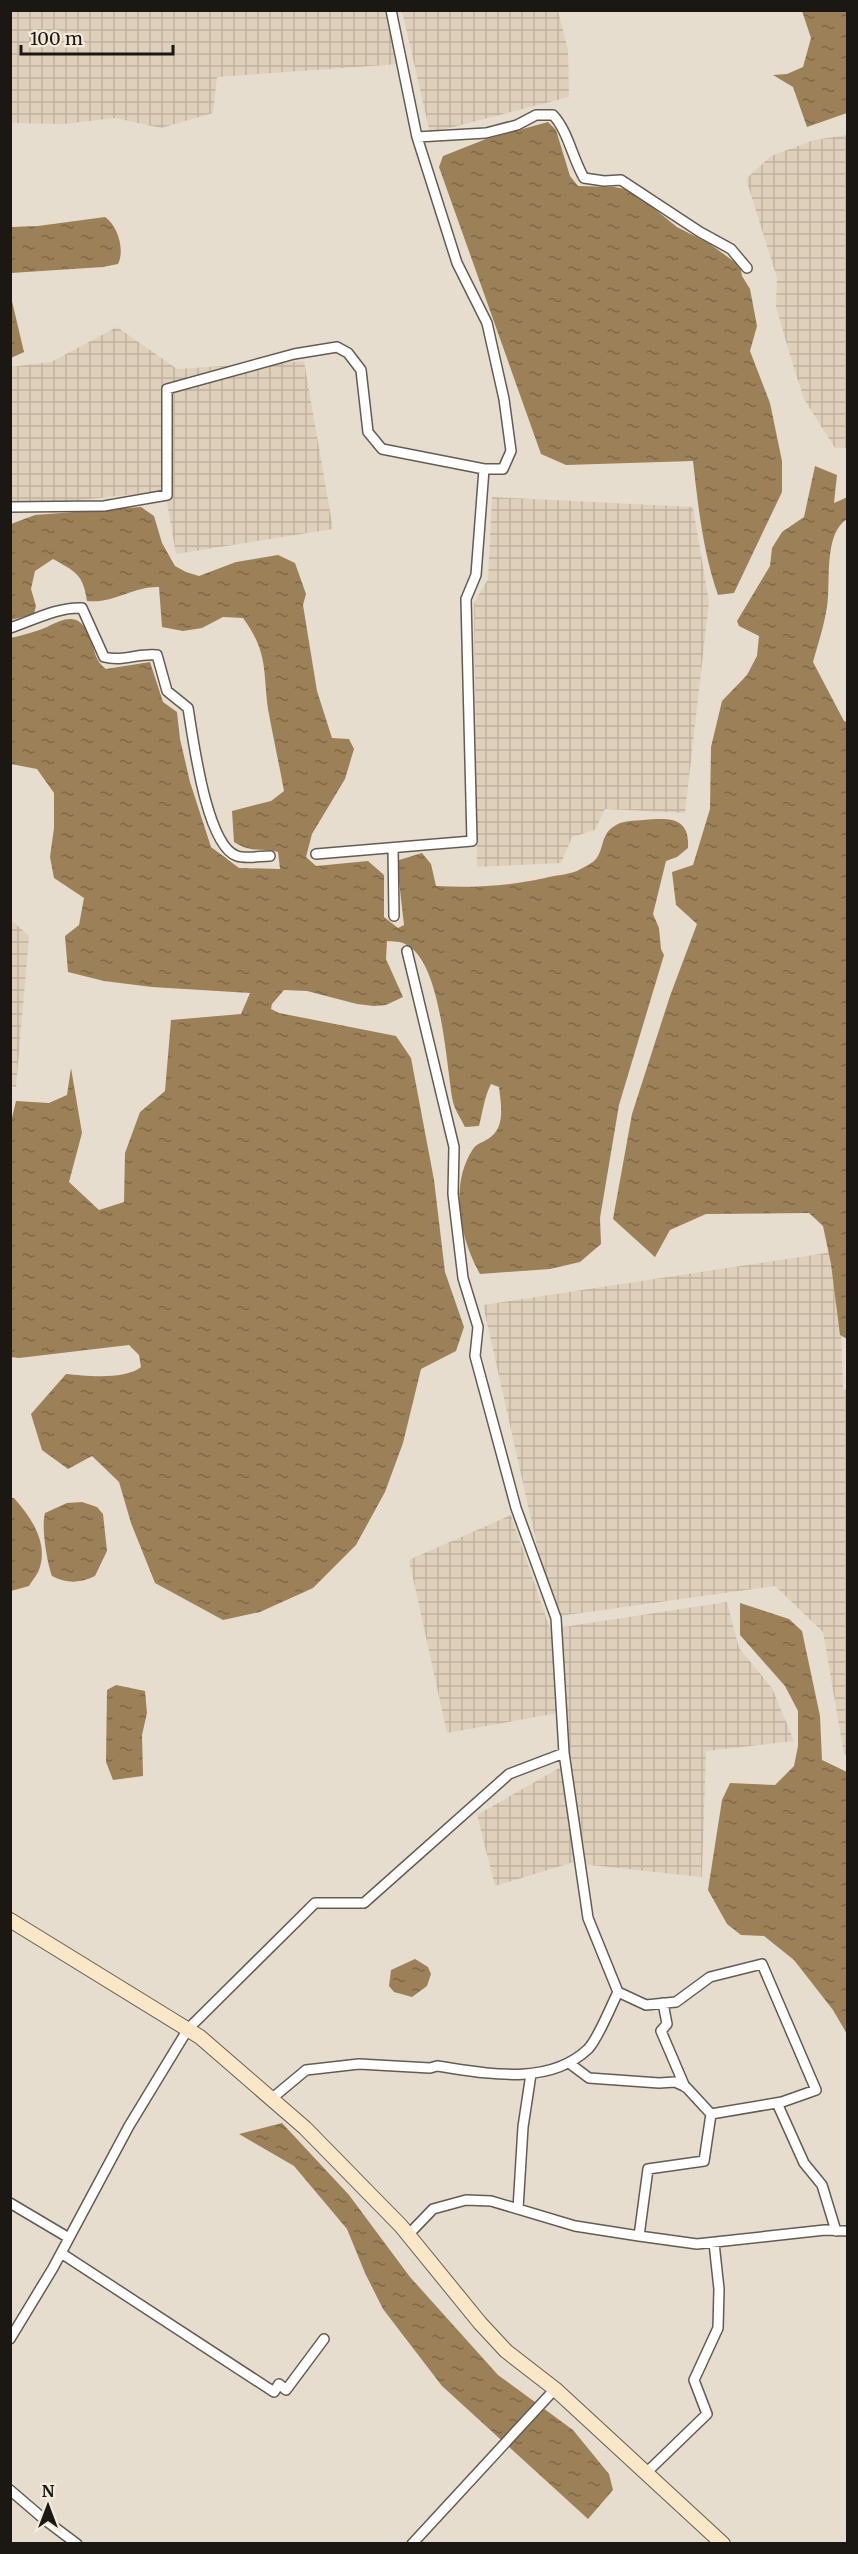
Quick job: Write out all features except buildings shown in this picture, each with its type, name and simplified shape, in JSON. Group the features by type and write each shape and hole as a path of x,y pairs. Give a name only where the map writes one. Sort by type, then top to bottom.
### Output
{"street":[{"path":"10,507 104,506 167,495 166,389 294,354 337,347 348,353 361,370 368,432 382,450 484,469 503,469 511,451 504,399 487,323 457,263 417,137 391,10"},
{"path":"417,137 486,133 518,125 536,115 553,115 562,124 573,159 584,178 621,180 699,232 731,249 747,268"},
{"path":"316,854 472,841 466,599 476,576 484,469"},
{"path":"10,628 64,608 82,608 104,657 117,660 148,654 157,655 166,691 188,708 197,764 211,819 229,851 238,857 270,856"},
{"path":"393,848 394,916"},
{"path":"407,951 454,1147 453,1194 463,1278 478,1327 475,1356 516,1508 556,1618 564,1753 588,1918 618,1992 646,2005 676,2002 710,1977 762,1964 816,2090 777,2103 711,2114"},
{"path":"10,2339 61,2253 129,2126 188,2029 315,1904 364,1904 509,1774 564,1753"},
{"path":"10,1920 200,2037 270,2100 304,2127 408,2235 506,2351 555,2389 723,2544"},
{"path":"270,2100 306,2070 359,2064 430,2068 437,2066 492,2074 531,2074 569,2063 589,2048 618,1992"},
{"path":"663,2003 667,2024 661,2031 685,2086 711,2114"},
{"path":"569,2063 589,2079 675,2082 685,2086"},
{"path":"518,2209 523,2127 531,2074"},
{"path":"777,2103 804,2163 822,2185 836,2231"},
{"path":"639,2236 648,2169 704,2161 711,2114"},
{"path":"408,2235 433,2209 466,2200 490,2201 575,2226 697,2244 848,2231"},
{"path":"10,2203 69,2238"},
{"path":"646,2473 707,2414 694,2380 718,2328 719,2289 714,2243"},
{"path":"61,2253 274,2392 279,2384 286,2390 324,2338"},
{"path":"412,2544 555,2389"},
{"path":"10,2490 77,2544"}],"shaded area":[{"path":"11,11 389,11 400,64 217,77 213,113 161,128 115,118 64,124 11,123"},
{"path":"402,11 558,11 568,50 569,97 430,133"},
{"path":"847,135 848,448 835,448 804,399 776,307 777,278 746,179 771,156 814,140"},
{"path":"117,327 177,369 304,361 333,529 176,554 165,491 61,502 11,502 10,367 51,362"},
{"path":"492,497 693,507 709,602 685,813 605,809 595,830 572,837 561,863 477,867 474,603 488,579"},
{"path":"10,919 29,936 16,1087 10,1086"},
{"path":"839,1251 843,1390 848,1389 847,1756 844,1754 823,1632 775,1586 553,1617 483,1305"},
{"path":"511,1515 550,1629 727,1602 739,1648 772,1688 794,1741 706,1751 702,1877 571,1863 495,1886 477,1815 561,1767 558,1713 447,1733 409,1560"}],"water":[{"path":"802,11 848,11 847,113 807,127 793,87 773,75 787,74 803,67 811,38"},
{"path":"548,122 556,130 570,176 578,186 631,190 677,227 710,244 740,266 742,276 750,289 757,326 750,351 770,403 782,461 782,492 734,593 718,595 713,579 702,529 693,461 566,465 541,454 439,167 443,156 486,139"},
{"path":"105,217 114,226 119,239 121,252 118,264 11,273 11,227 38,226"},
{"path":"11,297 24,352 10,358"},
{"path":"815,466 837,475 834,503 848,497 847,519 839,526 831,547 827,607 813,662 844,721 847,722 847,1339 840,1335 831,1264 823,1226 809,1213 706,1214 670,1230 655,1257 613,1219 632,1114 670,996 697,924 676,905 672,872 693,865 710,809 711,747 722,701 747,675 757,656 759,636 739,626 737,621 770,566 772,548 782,532 804,517"},
{"path":"141,507 154,516 162,543 175,566 186,572 199,576 236,562 278,555 295,563 306,594 303,605 317,691 332,738 349,739 354,749 345,779 312,834 306,857 316,866 368,861 384,875 384,917 398,928 404,925 399,860 422,853 431,864 436,886 491,886 531,881 577,871 595,861 609,830 624,822 653,819 676,821 685,830 688,838 688,848 677,857 666,861 653,914 659,928 661,949 664,955 619,1105 600,1218 601,1244 580,1262 550,1269 480,1274 467,1245 459,1195 461,1179 473,1149 498,1129 501,1116 499,1087 491,1084 479,1126 465,1127 453,1102 435,992 417,954 403,943 387,941 386,959 403,997 386,1005 357,1004 307,991 284,990 272,1004 271,1009 279,1013 396,1036 411,1058 434,1180 445,1272 464,1327 456,1351 421,1369 403,1443 385,1492 356,1545 313,1588 260,1612 223,1620 155,1583 131,1523 119,1482 92,1456 68,1469 42,1450 31,1414 66,1374 105,1376 125,1374 141,1367 139,1355 129,1345 19,1358 11,1357 10,1126 16,1101 49,1103 67,1095 71,1068 82,1133 69,1182 99,1210 124,1202 125,1153 140,1112 165,1091 171,1020 241,1014 250,993 152,987 104,981 68,972 65,936 79,925 84,898 54,878 50,857 54,828 54,793 37,769 11,764 11,638 73,619 83,625 87,631 97,659 106,669 150,662 163,702 177,712 180,739 190,782 211,847 239,868 280,869 278,852 252,849 234,842 232,811 271,801 284,791 268,709 261,651 243,618 223,617 202,628 183,631 162,627 159,587 141,589 106,600 87,601 81,579 53,559 35,571 31,589 36,606 34,614 11,620 11,524 35,515"},
{"path":"11,1498 14,1498 32,1522 42,1550 39,1570 29,1586 11,1591"},
{"path":"82,1502 97,1507 103,1514 107,1551 95,1576 79,1581 63,1580 52,1576 50,1570 44,1535 45,1513 67,1503"},
{"path":"740,1603 789,1619 802,1631 820,1716 822,1760 847,1772 847,2034 833,2010 794,1960 764,1936 741,1935 727,1924 708,1890 722,1800 730,1783 775,1785 794,1766 798,1746 798,1711 785,1686 740,1635"},
{"path":"116,1685 145,1691 147,1713 142,1735 143,1776 113,1780 106,1762 107,1690"},
{"path":"415,1959 428,1967 431,1974 427,1986 412,1997 394,1992 389,1986 391,1970"},
{"path":"282,2123 349,2195 410,2277 498,2375 573,2430 609,2474 613,2490 588,2519 442,2386 383,2309 347,2229 294,2166 239,2134"}]}
